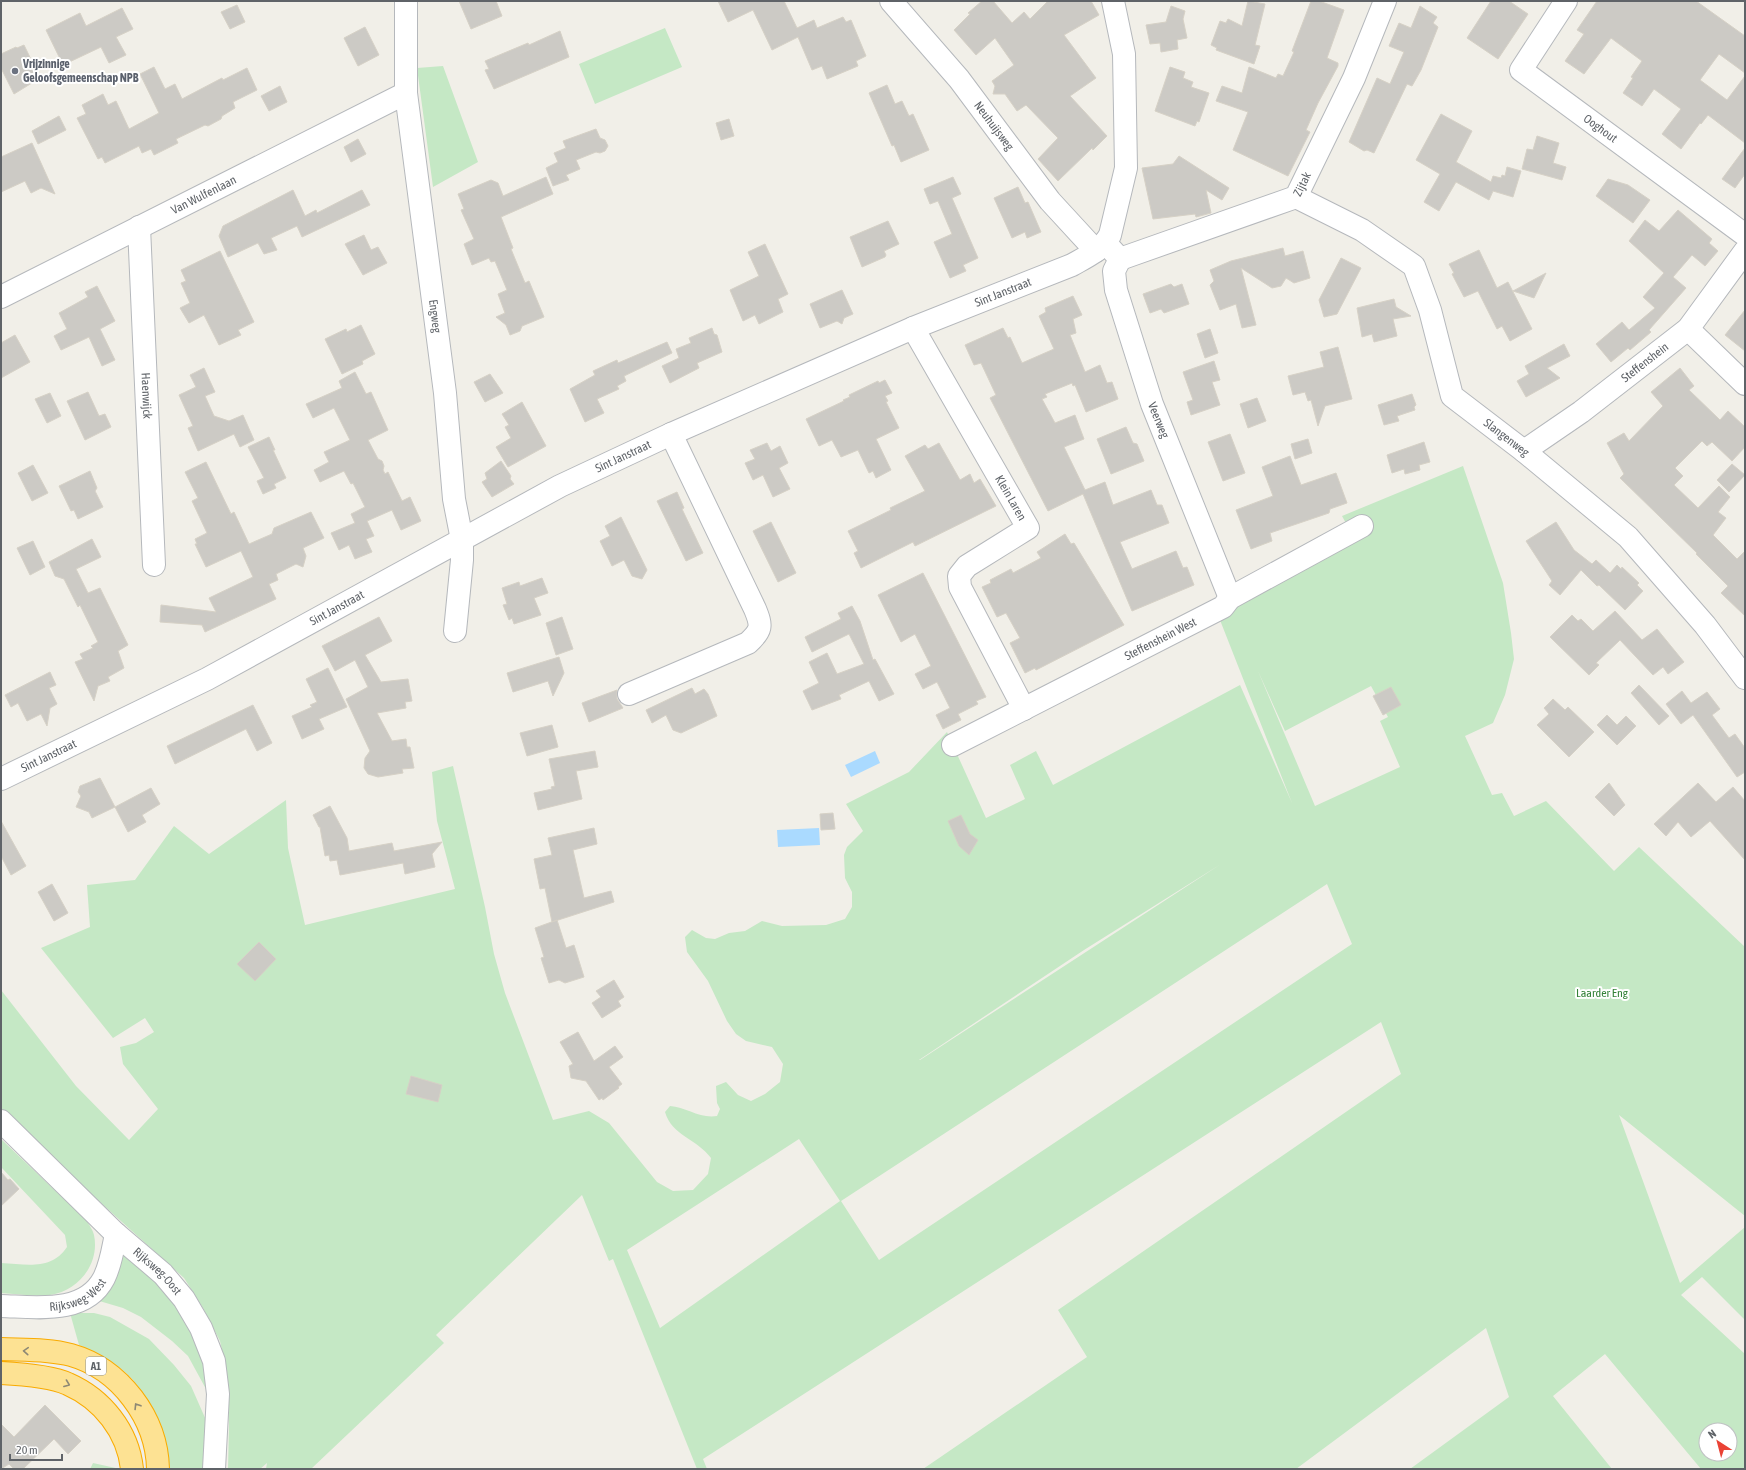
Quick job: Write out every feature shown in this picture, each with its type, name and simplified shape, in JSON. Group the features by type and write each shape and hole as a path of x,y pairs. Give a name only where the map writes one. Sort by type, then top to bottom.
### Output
{"highway":[{"name":"A1","path":"1,1349 71,1355 101,1368 117,1381 131,1396 144,1417 154,1441 158,1469"},
{"name":"A1","path":"1,1373 24,1374 67,1383 92,1397 110,1414 123,1438 131,1458 132,1469"}],"street":[{"name":"Engweg","path":"406,1 406,94 445,393 454,499 462,540 462,560 455,631"},
{"name":"Neuhuijsweg","path":"890,1 959,79 1050,201 1101,247"},
{"path":"1113,1 1124,54 1126,168 1110,235 1101,247 1120,259"},
{"name":"Zijtak","path":"1120,259 1296,197 1354,78 1385,1"},
{"name":"Ooghout","path":"1566,1 1521,70 1745,235"},
{"name":"Van Wulfenlaan","path":"1,297 406,94"},
{"name":"Slangenweg","path":"1296,197 1362,230 1414,266 1430,310 1454,406 1524,451 1628,537 1705,626 1745,678"},
{"name":"Haenwijck","path":"139,227 154,565"},
{"name":"Sint Janstraat","path":"1,779 207,679 560,486 671,434 913,328 1072,265 1101,247"},
{"name":"Steffenshein","path":"1524,451 1581,412 1688,328 1745,251"},
{"name":"Veerweg","path":"1120,259 1114,271 1116,290 1152,404 1228,608"},
{"name":"Klein Laren","path":"913,328 1028,528 967,566 959,576 960,587 1024,709"},
{"path":"1688,328 1745,384"},
{"path":"629,694 748,643 759,633 760,622 755,609 671,434"},
{"name":"Steffenshein West","path":"953,745 1228,608 1362,526"},
{"name":"Rijksweg-Oost","path":"1,1121 116,1234 163,1274 184,1299 201,1328 214,1361 218,1394 214,1469"},
{"name":"Rijksweg-West","path":"1,1306 50,1307 76,1304 88,1296 104,1279 111,1259 116,1234"}],"green space":[{"path":"665,28 682,67 595,104 579,64"},
{"path":"443,66 478,162 433,187 417,68"},
{"name":"Laarder Eng","path":"1463,466 1503,583 1514,659 1505,695 1493,723 1465,736 1492,795 1502,793 1514,816 1546,801 1614,871 1639,847 1745,947 1745,1216 1619,1115 1680,1283 1745,1227 1745,1320 1702,1277 1681,1295 1745,1354 1745,1469 1701,1469 1605,1354 1553,1396 1612,1469 1410,1469 1509,1397 1486,1328 1296,1469 923,1469 1087,1357 1058,1310 1401,1074 1381,1022 703,1459 707,1469 697,1469 613,1259 609,1261 582,1195 436,1335 444,1343 311,1469 266,1469 267,1463 260,1469 228,1469 229,1425 226,1368 220,1341 203,1308 184,1278 71,1176 1,1109 1,990 76,1086 129,1140 158,1109 123,1064 120,1047 136,1043 154,1032 145,1018 113,1038 41,948 90,927 87,885 135,880 174,826 209,854 286,800 288,848 305,925 455,889 437,821 432,772 453,766 485,907 494,954 505,993 553,1120 589,1111 609,1123 657,1182 673,1191 693,1190 708,1174 711,1158 705,1151 673,1126 668,1120 665,1112 670,1106 682,1108 705,1116 717,1116 720,1109 717,1103 716,1086 726,1082 738,1095 751,1101 765,1094 780,1082 783,1064 772,1047 746,1041 736,1034 727,1021 708,981 687,952 685,937 692,930 706,938 715,939 729,933 745,931 762,921 782,926 826,925 845,919 852,907 852,892 845,878 844,855 847,847 863,831 846,804 909,772 947,732 986,818 1025,799 1010,765 1036,751 1053,785 1240,685 1292,803 1218,615 1353,536 1342,516","holes":["1258,671 1285,731 1371,686 1388,717 1380,721 1400,767 1315,806","1221,864 920,1060 919,1060 1084,950","1327,884 1352,944 879,1260 841,1201","799,1139 840,1201 660,1328 627,1250"]},
{"path":"1,1139 87,1221 92,1229 95,1245 94,1256 85,1274 70,1288 50,1295 38,1296 1,1293 1,1263 29,1265 46,1263 61,1255 67,1247 65,1235 1,1167"},
{"path":"119,1252 168,1291 200,1337 212,1400 188,1356 172,1341 141,1317 123,1308 96,1300"},
{"path":"70,1313 94,1313 110,1317 149,1339 174,1365 191,1386 206,1420 204,1469 168,1469 155,1423 146,1400 140,1390 133,1380 115,1364 79,1345"},
{"path":"93,1463 120,1469 90,1469"}],"water":[{"path":"875,751 880,763 851,777 845,765"},
{"path":"819,828 820,845 778,847 777,830"}],"building":[{"path":"459,1 496,1 502,16 471,29"},
{"path":"718,1 784,1 797,28 814,20 817,28 843,17 846,22 851,20 866,56 856,61 858,66 827,79 822,66 812,70 798,37 772,50 753,10 728,22"},
{"path":"982,1 993,1 1012,23 1024,12 1030,19 1048,1 1091,1 1099,15 1064,35 1096,78 1070,96 1107,136 1093,150 1092,148 1058,181 1038,159 1058,138 1026,105 1017,111 1005,94 993,94 995,86 992,81 1014,65 995,38 976,55 954,30 970,14 968,13"},
{"path":"1248,1 1265,4 1255,45 1260,46 1254,64 1216,50 1217,48 1211,45 1220,21 1226,23 1228,19 1242,26"},
{"path":"1311,1 1319,1 1344,10 1327,58 1338,63 1338,66 1318,103 1306,130 1310,132 1288,176 1233,150 1248,112 1216,101 1222,86 1242,93 1249,67 1276,78 1278,74 1283,76 1294,52 1292,51"},
{"path":"1491,1 1509,1 1528,14 1498,59 1467,38"},
{"path":"1597,1 1696,1 1745,36 1745,73 1719,54 1700,80 1727,100 1745,76 1745,143 1708,115 1701,124 1700,123 1681,149 1662,134 1681,109 1654,89 1642,106 1623,93 1633,78 1631,77 1642,61 1611,38 1584,74 1565,61 1584,34 1577,30"},
{"path":"237,5 245,22 230,29 221,12"},
{"path":"1171,6 1185,11 1183,19 1187,38 1177,40 1178,49 1161,52 1160,43 1150,44 1146,25 1166,22"},
{"path":"1420,6 1437,17 1433,23 1438,27 1421,70 1412,86 1407,84 1374,153 1367,150 1364,151 1349,142 1377,78 1390,84 1404,52 1389,46 1399,23 1411,28"},
{"path":"122,8 133,29 116,37 126,55 109,63 101,47 63,65 46,30 80,13 86,26"},
{"path":"365,27 379,55 358,66 344,38"},
{"path":"560,31 569,57 494,89 485,70 489,69 485,61 528,43 529,45"},
{"name":"Vrijzinnige Geloofsgemeenschap NPB","path":"24,45 40,78 14,94 1,68 1,54"},
{"path":"154,67 165,89 175,84 182,99 222,78 223,80 247,68 257,90 233,102 235,108 222,116 221,119 176,139 178,143 154,155 151,149 142,153 139,146 105,163 102,157 98,159 77,118 86,114 82,105 103,94 108,105 116,101 129,129 159,113 140,74"},
{"path":"1170,67 1185,72 1183,78 1193,82 1191,87 1209,93 1199,122 1197,121 1195,126 1155,111"},
{"path":"887,85 895,104 902,101 909,116 913,114 929,150 901,162 894,145 892,146 869,93"},
{"path":"280,86 287,102 269,111 261,96"},
{"path":"1441,114 1472,131 1456,162 1491,182 1493,176 1501,178 1502,175 1505,176 1507,167 1521,171 1513,197 1493,191 1489,200 1456,182 1439,211 1424,202 1440,174 1416,160"},
{"path":"59,116 66,130 38,144 32,131"},
{"path":"729,119 734,136 721,140 716,123"},
{"path":"596,129 600,138 605,140 608,146 605,151 600,153 596,152 576,160 580,169 566,175 569,180 553,186 546,168 558,162 554,153 566,148 563,141"},
{"path":"1537,136 1559,143 1553,163 1566,167 1562,180 1522,169 1527,149 1533,150"},
{"path":"358,139 366,154 351,162 344,147"},
{"path":"32,143 55,194 41,188 31,193 25,181 1,192 1,157"},
{"path":"1745,148 1745,174 1735,188 1722,179"},
{"path":"1179,156 1229,188 1222,200 1206,190 1211,213 1196,217 1195,214 1153,219 1142,168 1173,164"},
{"path":"546,177 553,194 501,217 513,248 511,249 525,283 529,281 544,317 522,326 520,331 510,335 506,325 496,317 505,313 498,294 507,290 495,261 491,262 489,258 472,265 464,244 474,239 461,210 464,209 458,194 491,180 498,183 503,196"},
{"path":"953,177 961,194 952,198 978,258 963,265 966,271 950,278 934,242 952,234 938,201 930,204 924,189"},
{"path":"1608,179 1628,185 1650,200 1633,223 1596,196"},
{"path":"1018,187 1025,203 1028,202 1041,232 1027,238 1025,232 1012,238 994,198"},
{"path":"293,190 305,216 316,210 317,213 362,190 370,205 302,237 297,226 271,238 277,250 264,254 258,243 228,257 219,236 223,226"},
{"path":"1678,210 1712,239 1709,243 1718,251 1705,266 1692,255 1673,277 1686,288 1649,330 1651,332 1630,350 1628,348 1611,362 1596,344 1622,322 1629,330 1655,308 1643,297 1664,273 1629,241 1645,220 1659,231"},
{"path":"888,221 899,244 884,251 886,255 885,257 862,267 850,237"},
{"path":"364,235 371,250 378,247 387,263 363,275 345,244"},
{"path":"765,244 788,294 778,299 783,312 759,324 755,315 743,321 730,290 759,276 748,252"},
{"path":"1283,248 1285,256 1303,251 1310,278 1294,283 1286,278 1281,286 1272,288 1241,268 1256,325 1242,328 1236,304 1220,310 1210,285 1214,281 1210,270 1231,261"},
{"path":"1479,250 1497,288 1508,282 1532,329 1510,341 1502,326 1497,329 1478,291 1464,297 1452,274 1454,273 1449,264"},
{"path":"220,251 254,322 238,330 241,335 219,345 204,315 189,323 180,308 190,303 181,283 186,281 181,270"},
{"path":"1341,258 1361,268 1337,314 1324,317 1319,300"},
{"path":"1546,273 1534,298 1513,291"},
{"path":"1171,284 1174,287 1182,284 1189,304 1164,313 1161,309 1150,313 1143,294"},
{"path":"97,286 115,321 100,329 115,360 102,366 89,337 61,350 54,336 67,329 59,313 88,297 85,292"},
{"path":"842,290 853,314 844,318 842,324 837,321 820,328 810,304"},
{"path":"1073,296 1082,315 1073,319 1076,333 1070,335 1085,372 1100,365 1107,383 1112,382 1118,399 1086,412 1075,385 1073,386 1072,383 1045,394 1047,397 1042,399 1055,423 1075,415 1084,439 1064,447 1085,490 1105,482 1113,505 1151,490 1157,505 1162,505 1169,523 1120,542 1132,569 1176,551 1183,568 1187,567 1194,585 1132,611 1083,494 1048,511 990,398 996,395 981,363 974,365 965,345 1003,328 1008,338 1010,337 1022,363 1054,349 1039,316 1046,312 1045,308"},
{"path":"1394,299 1396,307 1411,316 1393,319 1397,336 1374,342 1372,334 1362,337 1357,308"},
{"path":"1745,310 1745,351 1725,335"},
{"path":"361,325 375,354 362,361 363,364 342,374 325,339 346,329 347,332"},
{"path":"712,328 714,334 717,335 722,352 697,363 699,368 670,383 662,366 679,358 676,349 691,343 689,338"},
{"path":"1210,329 1218,353 1205,358 1197,334"},
{"path":"15,335 30,362 1,378 1,343"},
{"path":"667,342 672,353 624,376 626,381 617,386 619,389 597,399 604,413 585,422 570,389 595,375 593,371 617,360 618,363"},
{"path":"1564,344 1570,356 1547,368 1560,378 1526,397 1517,381 1529,374 1525,366"},
{"path":"1338,347 1352,399 1325,406 1318,426 1311,400 1308,401 1305,392 1293,395 1288,376 1324,367 1320,352"},
{"path":"1214,361 1220,380 1212,382 1220,405 1191,415 1187,402 1193,400 1183,372"},
{"path":"204,368 215,392 205,396 214,416 229,421 243,415 254,440 240,447 234,434 198,451 188,428 193,426 179,395 196,387 190,375"},
{"path":"1680,368 1694,386 1689,390 1720,420 1728,411 1745,427 1745,447 1732,461 1712,442 1707,446 1702,441 1675,468 1683,476 1674,485 1698,508 1719,486 1730,497 1718,512 1726,518 1713,535 1737,559 1745,551 1745,616 1721,593 1728,586 1696,554 1697,553 1620,478 1624,474 1607,443 1624,433 1629,441 1663,406 1651,392"},
{"path":"355,372 366,394 371,392 388,430 368,440 378,459 382,461 385,474 388,472 402,501 410,497 421,521 401,530 392,510 367,521 374,536 366,539 372,552 355,559 349,545 339,550 331,533 355,523 351,514 365,507 353,483 351,484 344,471 320,482 314,470 329,462 324,452 350,440 334,408 313,418 306,404 342,388 339,381"},
{"path":"490,374 503,393 485,402 474,382"},
{"path":"885,380 892,393 885,396 888,401 886,402 899,428 876,439 891,470 876,478 873,471 869,473 858,450 841,457 832,440 819,446 806,419 844,401 843,400 850,397 849,395 878,381 879,383"},
{"path":"88,392 99,416 105,414 111,427 85,440 67,401"},
{"path":"50,393 61,416 47,423 35,399"},
{"path":"1412,394 1416,405 1414,407 1415,410 1397,416 1399,421 1384,425 1378,405"},
{"path":"1257,398 1266,421 1248,428 1240,404"},
{"path":"522,402 546,446 508,467 496,447 511,438 505,427 509,425 502,414"},
{"path":"1126,427 1133,443 1137,444 1144,461 1111,474 1097,439"},
{"path":"1230,434 1245,473 1223,481 1208,442"},
{"path":"269,437 275,450 273,450 286,478 274,484 276,488 263,494 257,481 264,478 248,447"},
{"path":"1308,439 1312,453 1295,459 1291,444"},
{"path":"1424,442 1430,462 1419,465 1420,470 1405,474 1404,469 1392,473 1387,455"},
{"path":"767,443 771,451 780,446 788,463 779,468 790,489 773,497 763,475 753,480 745,463 755,459 750,450"},
{"path":"939,443 960,480 970,474 974,483 980,479 996,506 915,546 913,542 861,568 854,553 858,551 848,531 925,491 905,456 925,445 928,449"},
{"path":"1290,456 1301,485 1336,473 1347,503 1330,509 1329,513 1270,533 1272,541 1251,549 1236,510 1273,496 1262,467"},
{"path":"501,461 511,476 510,479 514,484 492,497 482,482 487,479 485,473"},
{"path":"206,462 231,514 234,512 249,544 272,534 274,528 311,512 324,538 303,548 306,556 303,567 296,564 276,574 278,580 269,584 276,599 205,632 202,625 160,622 161,605 216,612 209,598 253,577 241,551 206,567 195,544 197,544 195,539 207,533 192,501 198,498 185,472"},
{"path":"1732,464 1745,475 1729,492 1717,480"},
{"path":"33,465 48,493 32,501 18,473"},
{"path":"90,471 97,488 95,491 103,507 78,519 74,510 71,511 59,486"},
{"path":"677,492 684,508 682,509 703,553 686,561 657,501"},
{"path":"621,517 647,570 642,579 632,576 624,560 612,566 600,541 610,536 605,526"},
{"path":"771,522 796,573 778,582 753,531"},
{"path":"1556,522 1574,550 1592,564 1596,560 1610,573 1617,565 1621,569 1622,567 1639,583 1637,585 1643,591 1625,610 1581,570 1560,595 1549,585 1552,581 1526,541"},
{"path":"1065,534 1071,544 1074,543 1124,625 1036,670 1035,668 1025,673 1010,643 1020,638 1006,613 997,617 982,587 991,583 990,580 1011,569 1013,573 1041,558 1037,552"},
{"path":"92,539 101,557 76,569 88,593 100,588 128,645 118,651 124,668 108,677 110,681 98,686 94,701 75,662 83,659 80,654 93,648 91,646 98,642 80,605 78,607 64,579 55,576 49,562"},
{"path":"33,541 45,567 30,575 17,548"},
{"path":"923,573 986,697 976,701 978,704 958,714 961,720 943,729 936,715 950,708 937,682 923,689 915,674 931,666 915,634 901,642 878,595"},
{"path":"542,578 548,593 534,598 541,615 514,624 512,618 509,620 503,605 507,604 502,588 519,582 520,586"},
{"path":"852,606 860,621 873,660 875,659 894,694 879,701 869,681 839,695 841,699 812,710 803,691 819,683 809,662 827,653 837,674 864,664 849,634 812,652 805,637 841,619 838,613"},
{"path":"1615,611 1642,640 1657,629 1684,662 1668,674 1663,667 1653,675 1620,640 1596,663 1599,665 1589,675 1550,637 1572,615 1578,621 1581,619 1593,631"},
{"path":"379,617 392,641 365,655 381,682 408,679 412,701 405,702 406,708 377,713 392,741 406,739 407,747 410,747 414,768 402,769 403,773 378,777 368,774 364,768 365,758 370,751 346,699 368,687 355,660 335,671 322,646"},
{"path":"562,617 573,649 556,655 546,623"},
{"path":"559,657 564,673 553,696 548,681 513,692 507,673"},
{"path":"328,668 347,707 319,719 324,729 302,739 292,716 312,707 310,705 317,702 306,679"},
{"path":"50,672 56,685 49,688 57,704 50,708 47,726 41,714 27,721 18,703 11,707 5,695"},
{"path":"1639,685 1669,716 1659,725 1631,693"},
{"path":"1391,687 1401,705 1383,715 1373,696"},
{"path":"692,688 695,694 704,689 708,694 717,716 681,733 673,730 666,715 652,723 646,710"},
{"path":"617,690 617,699 623,708 589,722 582,703"},
{"path":"1682,691 1691,703 1707,692 1720,709 1712,715 1729,738 1735,734 1745,748 1745,772 1737,777 1693,715 1681,724 1666,704"},
{"path":"1553,699 1565,710 1568,707 1594,732 1569,757 1537,725 1549,714 1544,708"},
{"path":"253,705 272,743 257,751 246,729 175,764 167,746"},
{"path":"1607,715 1617,725 1626,716 1636,726 1617,745 1597,725"},
{"path":"552,725 558,747 527,756 520,733"},
{"path":"595,751 598,767 576,771 582,799 538,810 534,793 552,789 551,787 555,786 549,759"},
{"path":"100,778 115,807 92,818 89,812 76,807 81,796 78,792 80,786"},
{"path":"1609,783 1625,805 1614,816 1595,797"},
{"path":"1698,783 1716,802 1733,787 1745,801 1745,860 1710,821 1691,837 1678,822 1666,836 1654,824"},
{"path":"151,788 160,804 142,815 146,822 128,832 115,807"},
{"path":"330,806 347,838 349,851 392,843 394,851 442,842 432,854 435,867 405,874 403,863 340,875 337,860 330,861 329,855 325,856 320,827 313,815"},
{"path":"833,813 835,829 821,830 820,814"},
{"path":"961,815 970,834 978,840 969,855 959,846 948,821"},
{"path":"1,821 26,866 11,875 1,856"},
{"path":"594,828 597,844 573,850 584,898 611,891 614,902 552,922 545,888 540,889 534,859 552,855 548,838"},
{"path":"52,884 68,913 54,921 38,892"},
{"path":"557,920 566,948 574,945 584,977 565,983 559,980 549,983 541,958 544,957 535,928"},
{"path":"259,942 276,959 255,981 237,964"},
{"path":"614,980 624,997 618,1001 621,1006 602,1018 592,1003 601,997 596,991"},
{"path":"578,1032 594,1061 615,1046 623,1057 609,1067 622,1084 603,1100 602,1098 599,1100 586,1081 571,1078 569,1066 573,1064 560,1042"},
{"path":"411,1076 442,1085 438,1102 406,1094"},
{"path":"1,1172 19,1189 1,1206"},
{"path":"45,1405 81,1441 68,1454 54,1439 23,1469 14,1469 9,1464 1,1469 1,1424 14,1437"}],"place":[{"name":"Vrijzinnige Geloofsgemeenschap NPB","path":"15,71"}]}
